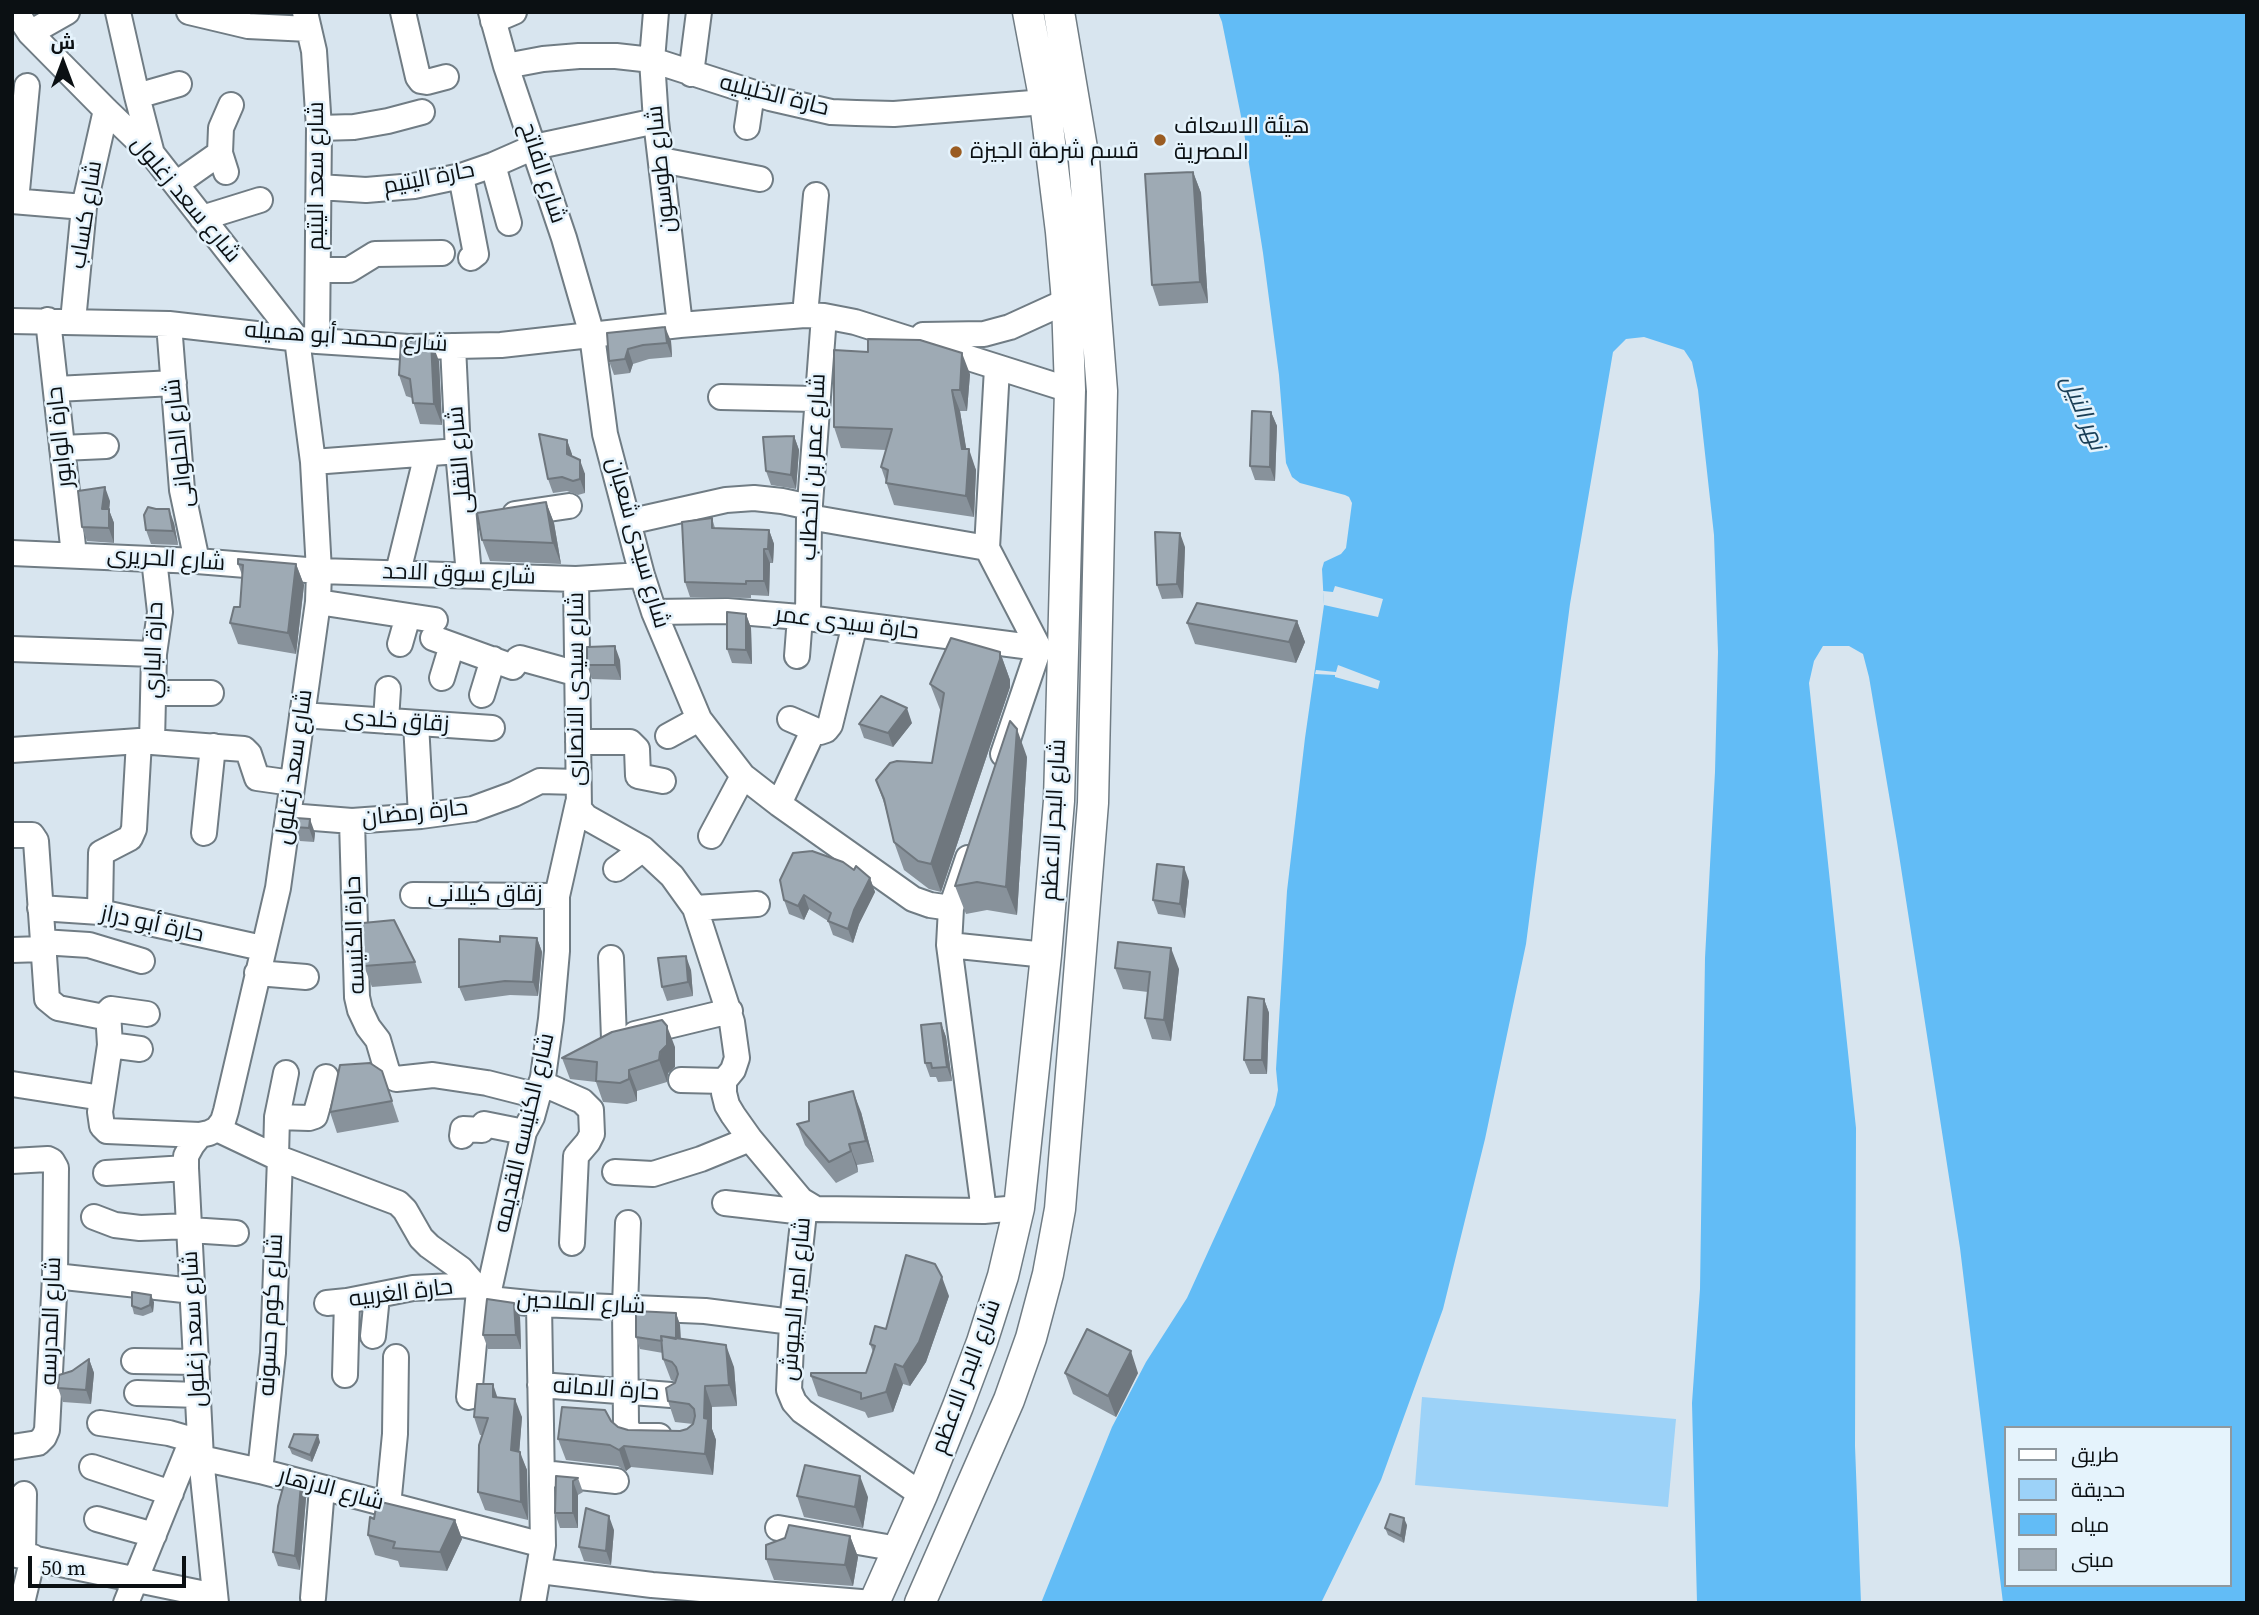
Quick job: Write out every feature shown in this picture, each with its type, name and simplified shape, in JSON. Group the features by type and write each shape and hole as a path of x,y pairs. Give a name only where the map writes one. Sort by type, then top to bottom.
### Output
{"main road":[{"name":"شارع البحر الاعظم","path":"874,1603 922,1495 982,1342 1003,1276 1019,1208 1046,955 1059,801 1070,390 1067,300 1045,102 1028,12"},
{"name":"شارع البحر الاعظم","path":"920,1603 1009,1400 1031,1338 1048,1274 1060,1209 1093,803 1102,391 1084,160 1059,12"}],"street":[{"name":"شارع سعد زغلول","path":"16,12 30,33 153,155 202,218 307,340 319,571 318,601 289,816 278,888 226,1111 223,1121 192,1145 186,1168 194,1291 198,1447 216,1600"},
{"path":"30,33 67,12"},
{"path":"118,12 136,96 153,155"},
{"path":"189,12 248,26 307,21"},
{"path":"402,12 421,81 446,77"},
{"name":"شارع طوسون","path":"656,12 652,60 656,121 680,325"},
{"path":"691,74 699,12"},
{"name":"شارع الفاتح","path":"499,15 506,66 564,237 592,335"},
{"name":"شارع سعد اليتيم","path":"307,21 314,51 319,128 318,270 307,340"},
{"name":"حارة الخليليه","path":"506,66 579,56 652,60 752,93 831,111 856,113 894,114 1045,102"},
{"path":"136,96 180,84"},
{"path":"27,86 14,201 84,207"},
{"path":"747,127 752,93"},
{"path":"176,184 223,162 222,128 231,105"},
{"name":"شارع كساب","path":"60,320 106,110"},
{"path":"319,128 365,125 422,112"},
{"name":"حارة اليتيم","path":"319,187 378,189 414,186 461,176 534,147 656,121"},
{"path":"661,160 760,179"},
{"path":"493,165 509,223"},
{"path":"461,176 475,254 471,258"},
{"path":"815,316 816,195"},
{"path":"202,218 260,200"},
{"path":"318,270 349,270 375,254 442,253"},
{"name":"شارع محمد أبو هميله","path":"894,334 984,334 1010,327 1067,300"},
{"name":"شارع محمد أبو هميله","path":"12,321 169,324 307,340 409,347 500,345 680,325 815,316 855,322 1070,390"},
{"name":"شارع عمر بن الخطاب","path":"797,656 804,617 816,399 815,316"},
{"name":"حارة الوابور","path":"60,320 56,389 74,555"},
{"name":"شارع الحلوانى","path":"169,324 182,490 197,561"},
{"name":"شارع سيدى شعبان","path":"592,335 605,433 642,575 654,612 699,719 743,776 779,804 913,899 951,908"},
{"name":"شارع النقلى","path":"453,346 458,451 470,575"},
{"path":"996,776 1039,648 987,548 997,368"},
{"path":"56,389 174,383"},
{"path":"721,397 816,399"},
{"path":"62,448 106,446"},
{"path":"313,462 458,451"},
{"path":"398,572 427,454"},
{"path":"628,522 726,500 754,498 782,501 809,512 987,548"},
{"path":"466,522 569,506"},
{"name":"شارع الحريرى","path":"12,553 197,561 319,571"},
{"name":"حارة الباري","path":"100,912 99,857 104,851 130,838 134,829 154,692 160,612 154,559"},
{"name":"شارع سوق الاحد","path":"319,571 576,579 642,575"},
{"name":"شارع سيدى الانصارى","path":"576,579 579,809 586,817 643,849 672,876 695,908 730,1011 737,1058 733,1070 724,1081"},
{"path":"318,601 408,616 440,634 513,667 520,658 578,674"},
{"name":"حارة سيدى عمر","path":"654,612 727,611 804,617 1039,648"},
{"path":"400,643 408,616"},
{"path":"790,719 813,731 826,730 830,725 855,624"},
{"path":"440,634 442,678"},
{"path":"12,649 155,654"},
{"path":"482,695 493,659"},
{"path":"386,721 388,689"},
{"path":"154,692 211,693"},
{"name":"زقاق خلدى","path":"302,715 492,728"},
{"path":"668,736 699,719"},
{"path":"415,723 421,816"},
{"path":"779,804 813,731"},
{"path":"12,750 146,742 244,749 249,754 253,773 257,778 292,783"},
{"path":"579,742 630,742 637,748 638,776 663,781"},
{"path":"204,833 213,746"},
{"path":"711,836 743,776"},
{"name":"حارة رمضان","path":"289,816 352,821 473,809 540,781 578,792"},
{"name":"شارع الكنيسه القديمه","path":"470,1397 480,1290 524,1132 533,1117 541,1085 558,951 557,896 578,792"},
{"name":"حارة الكنيسه","path":"352,821 357,997 368,1027 378,1040 388,1074 396,1079 433,1075 487,1083 541,1085"},
{"path":"12,835 32,835 36,841 46,992 51,1005 110,1013 147,1014"},
{"path":"973,842 951,908 948,945 984,1211"},
{"path":"616,869 643,849"},
{"name":"زقاق كيلانى","path":"413,895 557,896"},
{"path":"695,908 757,904"},
{"name":"حارة أبو دراز","path":"40,908 100,912 262,948"},
{"path":"12,950 43,945 89,945 142,961"},
{"path":"948,945 1046,955"},
{"path":"611,958 614,1039"},
{"path":"257,973 306,977"},
{"path":"590,1052 614,1039 730,1011"},
{"path":"110,1013 110,1045 99,1119 107,1131 209,1132 398,1203 412,1219 421,1238 461,1269 480,1290"},
{"path":"110,1045 141,1049"},
{"path":"566,1064 541,1085 582,1101 591,1110 592,1134 576,1156 572,1243"},
{"name":"شارع كوم حسونه","path":"260,1471 273,1353 277,1117 286,1073"},
{"path":"277,1117 315,1116 326,1077"},
{"path":"681,1080 724,1081 727,1105 750,1139 805,1208"},
{"path":"12,1084 102,1098"},
{"path":"461,1136 463,1129 482,1130 484,1124 524,1132"},
{"path":"615,1172 653,1174 701,1159 750,1139"},
{"name":"شارع المدرسه","path":"12,1161 48,1159 56,1168 55,1276 47,1430 38,1443 12,1447"},
{"path":"106,1173 186,1168"},
{"path":"725,1203 816,1209 984,1211 1019,1208"},
{"name":"شارع امير الجيوش","path":"805,1208 792,1322 789,1390 802,1411 922,1495"},
{"path":"94,1217 116,1225 141,1228 190,1228 236,1233"},
{"path":"628,1223 625,1306 626,1426 631,1434 688,1437"},
{"path":"55,1276 194,1291"},
{"name":"حارة الغربيه","path":"345,1375 337,1302 413,1288 480,1290"},
{"name":"شارع الملاحين","path":"480,1290 499,1300 705,1311 792,1322"},
{"path":"373,1336 377,1296"},
{"path":"533,1603 542,1545 539,1304"},
{"path":"388,1506 395,1434 396,1357"},
{"path":"134,1361 197,1362"},
{"name":"حارة الامانه","path":"540,1385 671,1395"},
{"path":"137,1393 198,1395"},
{"name":"شارع الازهار","path":"100,1423 169,1433 260,1471 542,1545"},
{"path":"131,1592 171,1493 198,1447"},
{"path":"92,1467 171,1493"},
{"path":"542,1473 616,1481"},
{"path":"313,1598 322,1488"},
{"path":"22,1603 24,1494"},
{"path":"97,1519 154,1535"},
{"path":"778,1528 898,1549"},
{"path":"23,1555 131,1592 216,1600"},
{"path":"540,1571 652,1594 874,1603"}],"green space":[{"path":"1422,1397 1676,1419 1668,1507 1415,1485"}],"water":[{"name":"نهر النيل","path":"1218,12 2247,12 2247,1603 2003,1603 1960,1248 1869,677 1863,654 1849,646 1823,646 1814,661 1809,683 1856,1128 1855,1446 1861,1603 1697,1603 1692,1403 1700,1289 1705,958 1715,772 1718,652 1714,535 1698,390 1692,362 1684,350 1644,337 1626,339 1613,352 1570,604 1526,944 1485,1139 1443,1309 1381,1480 1321,1603 1041,1603 1112,1427 1146,1362 1187,1298 1275,1105 1278,1090 1276,1069 1287,891 1324,605 1322,569 1324,562 1341,554 1346,548 1352,503 1345,495 1300,483 1292,477 1286,463 1279,375 1243,126"}],"pier":[{"path":"1335,586 1383,599 1378,617 1324,605 1323,591 1333,592"},
{"path":"1338,665 1380,681 1378,689 1335,675 1315,674 1316,670 1336,672"}],"building":[{"path":"1193,172 1200,282 1152,285 1145,174"},
{"path":"665,327 667,343 628,349 625,359 609,361 607,333"},
{"path":"868,339 920,340 962,353 960,390 952,390 962,449 969,449 966,496 886,483 888,470 881,467 892,429 834,427 834,350 868,352"},
{"path":"431,340 434,404 413,403 410,379 399,375 401,341"},
{"path":"1252,411 1271,412 1270,467 1250,466"},
{"path":"539,434 567,440 567,454 580,460 580,479 548,479"},
{"path":"794,436 791,475 766,471 763,437"},
{"path":"105,487 102,509 109,509 109,528 82,527 78,491"},
{"path":"546,502 553,543 482,540 477,513"},
{"path":"148,507 169,509 173,531 146,530 144,515"},
{"path":"712,518 712,528 769,530 768,549 764,549 764,581 746,581 746,584 685,582 682,522"},
{"path":"1155,532 1180,533 1177,584 1157,585"},
{"path":"238,559 296,564 288,633 230,623 234,607 240,607 243,565 238,564"},
{"path":"1197,603 1297,621 1289,642 1187,623"},
{"path":"727,612 746,614 746,650 727,649"},
{"path":"951,638 1000,652 1000,659 931,864 918,861 894,842 884,799 876,780 890,763 932,763 944,693 930,684"},
{"path":"615,646 615,665 587,665 587,647"},
{"path":"881,696 907,708 888,733 859,724"},
{"path":"1010,721 1017,729 1006,887 977,882 955,886"},
{"path":"296,818 310,819 309,828 294,827"},
{"path":"812,851 843,862 854,870 856,866 870,878 848,929 828,921 831,913 804,895 798,906 784,900 780,880 793,853"},
{"path":"1157,864 1184,867 1180,904 1153,900"},
{"path":"394,920 415,962 364,966 363,923"},
{"path":"500,936 537,938 533,982 505,981 459,987 459,939 500,942"},
{"path":"1118,942 1171,948 1164,1020 1145,1018 1150,972 1115,968"},
{"path":"686,956 688,982 662,987 658,958"},
{"path":"1248,997 1264,999 1262,1060 1244,1060"},
{"path":"662,1020 667,1026 667,1045 660,1052 659,1060 629,1070 629,1079 620,1083 596,1081 597,1062 562,1058 612,1032"},
{"path":"941,1023 947,1067 932,1068 931,1063 925,1063 921,1025"},
{"path":"370,1063 382,1071 392,1101 330,1112 340,1065"},
{"path":"853,1091 866,1141 849,1144 851,1151 829,1162 797,1124 809,1121 809,1102"},
{"path":"906,1255 935,1264 942,1277 919,1342 903,1367 895,1364 886,1392 861,1399 861,1393 811,1376 811,1373 866,1373 875,1346 870,1344 875,1326 886,1329"},
{"path":"132,1292 151,1295 150,1305 141,1309 132,1306"},
{"path":"487,1299 514,1303 516,1335 483,1335"},
{"path":"636,1311 676,1313 676,1339 661,1336 662,1341 636,1337"},
{"path":"1087,1329 1131,1351 1108,1396 1065,1373"},
{"path":"661,1336 726,1345 729,1385 705,1386 704,1418 708,1419 705,1454 624,1446 619,1450 610,1445 558,1439 562,1407 605,1410 611,1421 628,1430 680,1431 693,1424 694,1409 689,1404 668,1401 666,1388 675,1383 678,1374 672,1362 663,1359"},
{"path":"89,1359 86,1390 58,1388 59,1375 72,1371"},
{"path":"477,1384 493,1384 493,1397 515,1399 511,1450 520,1452 521,1502 478,1492 479,1445 488,1418 474,1417"},
{"path":"294,1434 318,1435 310,1455 289,1447"},
{"path":"805,1465 860,1476 855,1507 797,1496"},
{"path":"556,1476 578,1478 573,1481 573,1513 555,1513"},
{"path":"285,1480 301,1484 295,1556 273,1552 278,1506"},
{"path":"377,1501 455,1520 440,1552 393,1548 395,1542 368,1535 370,1517 374,1519"},
{"path":"586,1508 609,1516 606,1551 579,1547"},
{"path":"1390,1514 1404,1518 1401,1536 1385,1528"},
{"path":"789,1525 850,1536 845,1565 766,1559 766,1545 785,1538"}],"place":[{"name":"هيئة الاسعاف المصرية","path":"1160,140"},
{"name":"قسم شرطة الجيزة","path":"956,152"}]}
